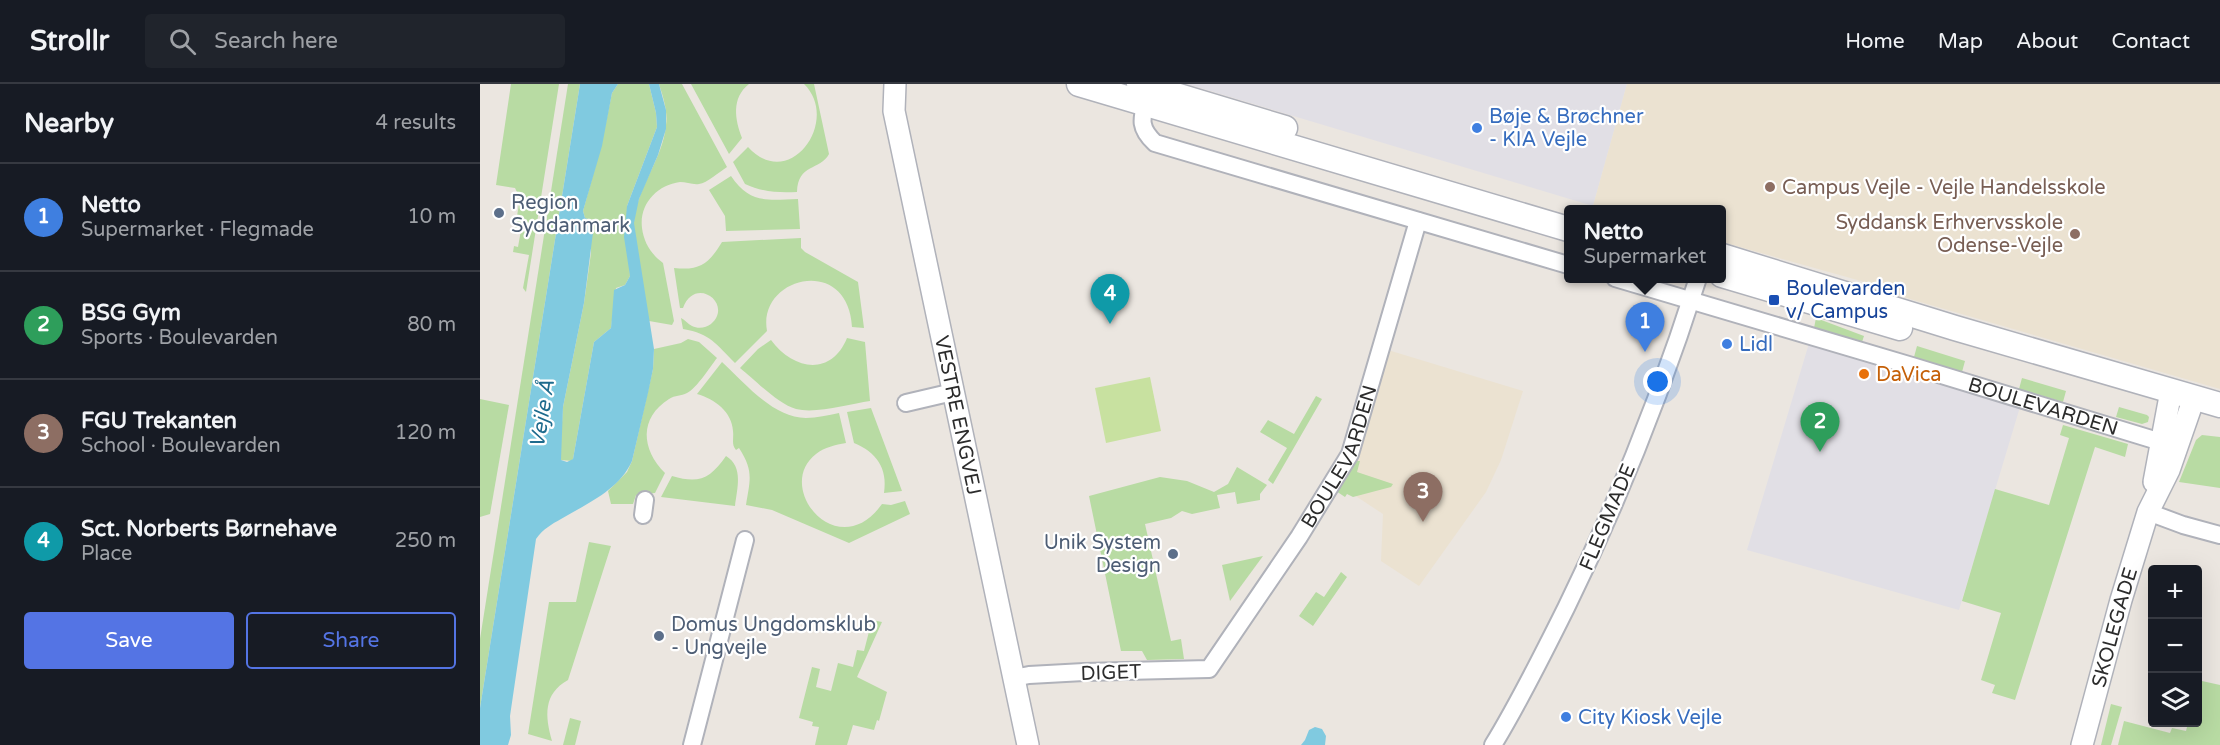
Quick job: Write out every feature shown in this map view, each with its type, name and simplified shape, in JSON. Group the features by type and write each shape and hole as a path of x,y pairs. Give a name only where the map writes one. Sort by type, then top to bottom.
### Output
{"main road":[{"path":"1080,84 1145,92 1564,212"},
{"path":"1145,92 1564,227"},
{"name":"BOULEVARDEN","path":"1726,257 1955,328 2181,402 2220,422"},
{"name":"BOULEVARDEN","path":"1726,276 2181,402 2220,405"}],"street":[{"name":"VESTRE ENGVEJ","path":"895,84 894,111 1028,745"},
{"path":"1145,92 1141,123 1155,143 1564,264"},
{"name":"BOULEVARDEN","path":"1209,669 1299,537 1350,454 1418,221"},
{"name":"BOULEVARDEN","path":"1629,283 2161,442"},
{"name":"FLEGMADE","path":"1493,745 1536,668 1589,559 1657,399 1697,283"},
{"path":"906,403 953,392"},
{"name":"SKOLEGADE","path":"2082,745 2121,600 2150,508 2161,442 2181,402"},
{"name":"SKOLEGADE","path":"2150,508 2169,470 2181,402"},
{"path":"2150,508 2183,525 2220,535"},
{"path":"692,745 745,540"},
{"name":"DIGET","path":"1014,678 1084,672 1209,669"}],"shaded area":[{"path":"1187,84 1627,84 1593,205"},
{"path":"1627,84 2220,84 2220,389 1910,299 1861,281 1726,243 1726,205 1593,205"},
{"path":"1810,340 2020,407 1959,610 1747,550"},
{"path":"1388,350 1523,391 1501,460 1486,492 1419,586 1381,561 1383,514 1342,487 1354,465"}],"green space":[{"path":"511,84 559,84 526,292 523,288 529,255 513,252 514,246 518,247 521,230 515,228 520,198 515,188 496,185"},
{"path":"568,84 580,84 480,708 480,639"},
{"path":"618,84 649,84 657,127 627,206 630,276 625,285 616,288 611,328 594,342 573,459 572,461 561,460 563,407 584,303 591,253 591,220 585,218 583,211 601,146 612,93"},
{"path":"659,84 682,84 727,167 702,183 680,182 664,187 651,197 643,211 644,239 655,256 663,263 674,321 672,325 649,321 636,257 634,231 640,196 664,137 665,104"},
{"path":"691,84 749,84 737,102 736,117 742,138 729,154"},
{"path":"804,84 814,84 829,154 801,176 797,192 758,189 745,184 733,162 748,147 764,159 780,162 794,157 806,146 814,132 817,116 814,99"},
{"path":"731,176 745,192 752,196 768,200 798,199 800,229 726,231 725,216 709,190"},
{"path":"801,238 801,248 805,252 858,282 864,328 852,327 847,304 836,289 821,282 804,281 788,287 776,297 768,312 767,331 735,363 707,337 683,329 681,318 694,327 704,327 711,324 717,316 718,308 710,296 703,293 689,298 683,308 680,308 674,268 698,267 713,255 722,242"},
{"path":"1816,318 1864,336 1862,342 1814,328"},
{"path":"847,338 865,342 870,401 823,409 796,409 774,397 740,368 758,349 771,340 790,358 811,365 822,364 831,359 840,351"},
{"path":"688,339 699,342 717,358 691,391 669,399 652,415 648,424 648,444 651,454 665,473 655,493 636,495 633,504 611,504 608,491 627,472 632,461 653,369 654,349 681,343"},
{"path":"1917,346 1965,361 1962,372 1914,357"},
{"path":"722,362 760,398 782,412 806,418 839,413 846,443 819,452 805,468 802,484 806,501 816,515 830,524 847,527 865,521 882,504 891,505 905,501 910,514 849,543 772,510 746,505 749,470 739,448 736,450 734,446 732,424 721,407 697,394"},
{"path":"1150,377 1161,431 1106,443 1095,388"},
{"path":"2022,378 2066,391 2063,402 2019,389"},
{"path":"1316,396 1322,399 1273,484 1268,480 1287,448 1260,432 1268,420 1294,434"},
{"path":"480,399 509,405 490,514 480,517"},
{"path":"2119,407 2147,415 2148,422 2142,424 2116,417"},
{"path":"871,408 902,491 884,493 884,476 879,462 869,451 854,443 847,412"},
{"path":"2063,425 2128,444 2125,457 2095,447 2015,700 1992,693 1995,685 1981,680 2001,613 1962,601 1995,489 2049,505 2069,438 2060,435"},
{"path":"2202,435 2220,437 2220,488 2179,482 2196,440"},
{"path":"726,456 732,461 737,472 738,486 735,506 661,497 672,476 690,479 703,478 715,470"},
{"path":"1354,461 1360,461 1357,472 1393,484 1391,487 1353,497 1347,494 1345,497 1336,491"},
{"path":"1237,467 1267,485 1260,494 1260,500 1237,504 1235,492 1217,495 1220,508 1192,514 1182,511 1171,518 1145,524 1171,641 1181,639 1184,659 1147,660 1142,651 1121,651 1089,496 1160,477 1187,481 1214,492 1228,484"},
{"path":"589,542 611,546 568,680 554,692 550,699 547,714 552,741 528,734 549,602 576,602"},
{"path":"1263,556 1230,601 1222,565"},
{"path":"1341,572 1347,577 1313,626 1299,616 1316,592 1324,597"},
{"path":"872,620 882,622 857,677 887,692 879,721 877,720 874,730 853,725 847,745 815,745 819,727 812,726 813,722 799,718 812,667 820,669 816,687 831,691 838,663 853,667 857,650 864,651"},
{"path":"2202,681 2220,685 2220,745 2118,745 2124,721 2170,733 2172,728 2186,731 2187,727 2202,727"},
{"path":"2111,704 2122,707 2111,745 2101,745"},
{"path":"570,718 581,721 575,745 563,745"}],"water":[{"name":"Vejle Å","path":"580,84 618,84 612,93 602,146 583,211 585,218 593,221 594,225 584,303 563,407 561,460 567,462 573,459 594,342 611,328 614,290 625,285 630,276 624,237 627,206 657,127 649,84 659,84 666,110 666,129 658,155 639,199 634,223 654,349 653,369 632,461 626,471 602,495 551,525 536,539 510,716 511,735 508,745 480,745 480,708"},
{"path":"1315,727 1322,729 1326,736 1325,745 1301,745 1309,730"}],"place":[{"name":"Bøje & Brøchner - KIA Vejle","path":"1477,128"},
{"name":"Campus Vejle - Vejle Handelsskole","path":"1770,187"},
{"name":"Region Syddanmark","path":"499,213"},
{"name":"Syddansk Erhvervsskole Odense-Vejle","path":"2075,234"},
{"name":"Boulevarden v/ Campus","path":"1774,300"},
{"name":"Sct. Norberts Børnehave","path":"1110,324"},
{"name":"Lidl","path":"1727,344"},
{"name":"Netto","path":"1645,352"},
{"name":"DaVica","path":"1864,374"},
{"name":"BSG Gym","path":"1820,452"},
{"name":"FGU Trekanten","path":"1423,522"},
{"name":"Unik System Design","path":"1173,554"},
{"name":"Domus Ungdomsklub - Ungvejle","path":"659,636"},
{"name":"City Kiosk Vejle","path":"1566,717"}]}
